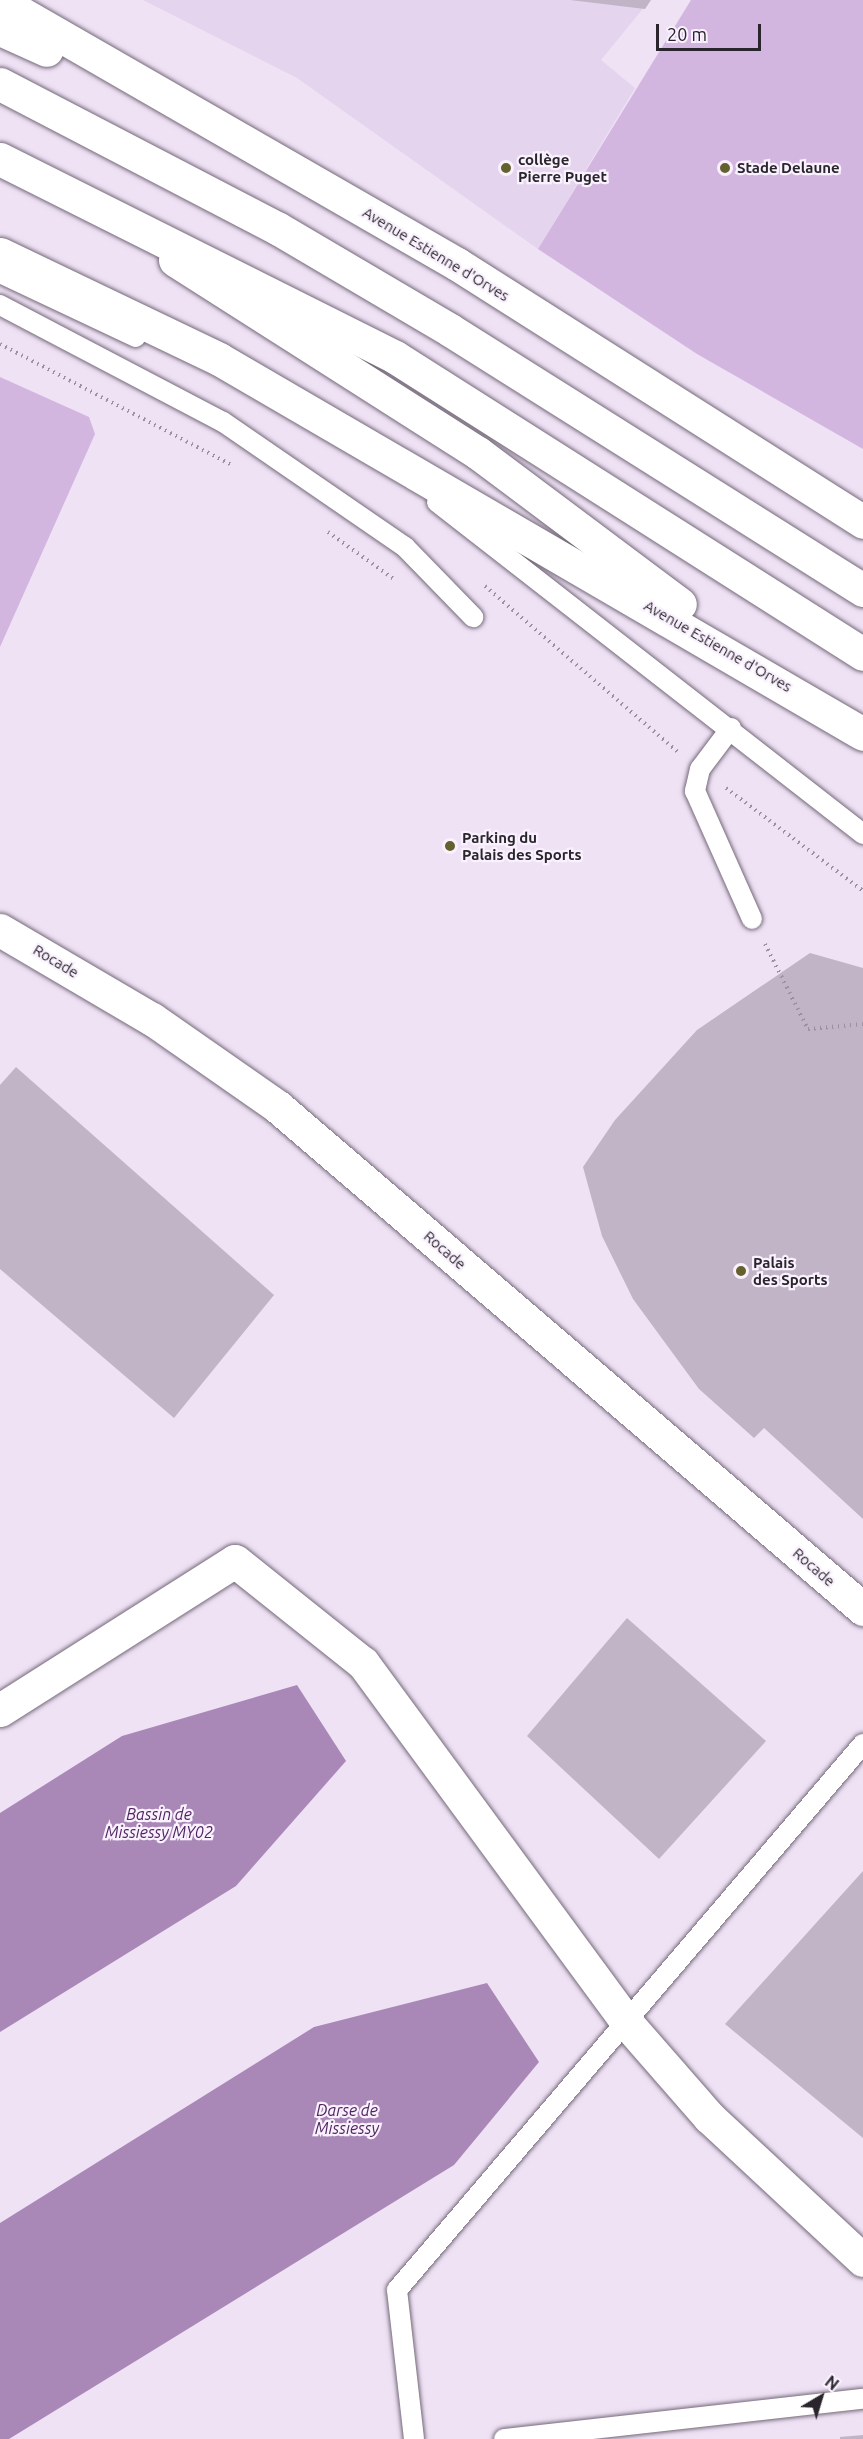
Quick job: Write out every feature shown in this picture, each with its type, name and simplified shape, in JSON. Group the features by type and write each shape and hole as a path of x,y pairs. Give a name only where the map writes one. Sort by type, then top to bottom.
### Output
{"main road":[{"name":"Avenue Estienne d'Orves","path":"0,1 458,264 863,522"},
{"path":"0,29 208,122"},
{"path":"0,84 277,228 450,330 863,590"},
{"path":"0,159 395,357 863,654"},
{"path":"51,183 478,453 792,688"},
{"name":"Avenue Estienne d'Orves","path":"0,254 215,365 792,688 863,734"},
{"name":"Rocade","path":"0,930 152,1019 278,1107 863,1609"},
{"path":"0,1710 235,1561 363,1663 627,2023 709,2117 863,2260"}],"lane":[{"path":"0,273 215,365 650,625 729,654"},
{"path":"0,305 223,422 405,547 473,617"},
{"path":"423,491 731,728 863,834"},
{"path":"731,728 700,769 695,791 701,811 752,919"},
{"path":"414,2439 397,2290 863,1744"},
{"path":"504,2439 863,2399"}],"path":[{"path":"0,344 237,468"},
{"path":"324,528 399,583"},
{"path":"453,596 465,583 489,589 548,645 700,769 863,891"},
{"path":"752,919 808,1029 863,1024"}],"shaded area":[{"name":"collège Pierre Puget","path":"143,0 650,0 601,60 635,88 538,249 297,78"},
{"name":"Stade Delaune","path":"691,0 863,0 863,449 697,354 538,249"},
{"path":"0,377 89,417 95,434 0,647"}],"water":[{"name":"Bassin de Missiessy MY02","path":"297,1685 346,1761 236,1886 0,2032 0,1813 122,1736"},
{"name":"Darse de Missiessy","path":"487,1983 539,2062 454,2165 9,2439 0,2439 0,2223 314,2027"}],"building":[{"path":"570,0 651,0 645,9"},
{"name":"Palais des Sports","path":"810,953 863,968 863,1519 764,1428 754,1438 699,1389 633,1299 602,1236 583,1167 615,1120 697,1030"},
{"path":"16,1067 274,1295 174,1418 0,1269 0,1085"},
{"path":"627,1618 766,1741 659,1859 527,1736"},
{"path":"863,1871 863,2138 725,2024"},
{"path":"863,2435 863,2439 840,2439 840,2437"}],"place":[{"name":"collège Pierre Puget","path":"506,168"},
{"name":"Stade Delaune","path":"725,168"},
{"name":"Parking du Palais des Sports","path":"450,846"},
{"name":"Palais des Sports","path":"741,1271"}]}
